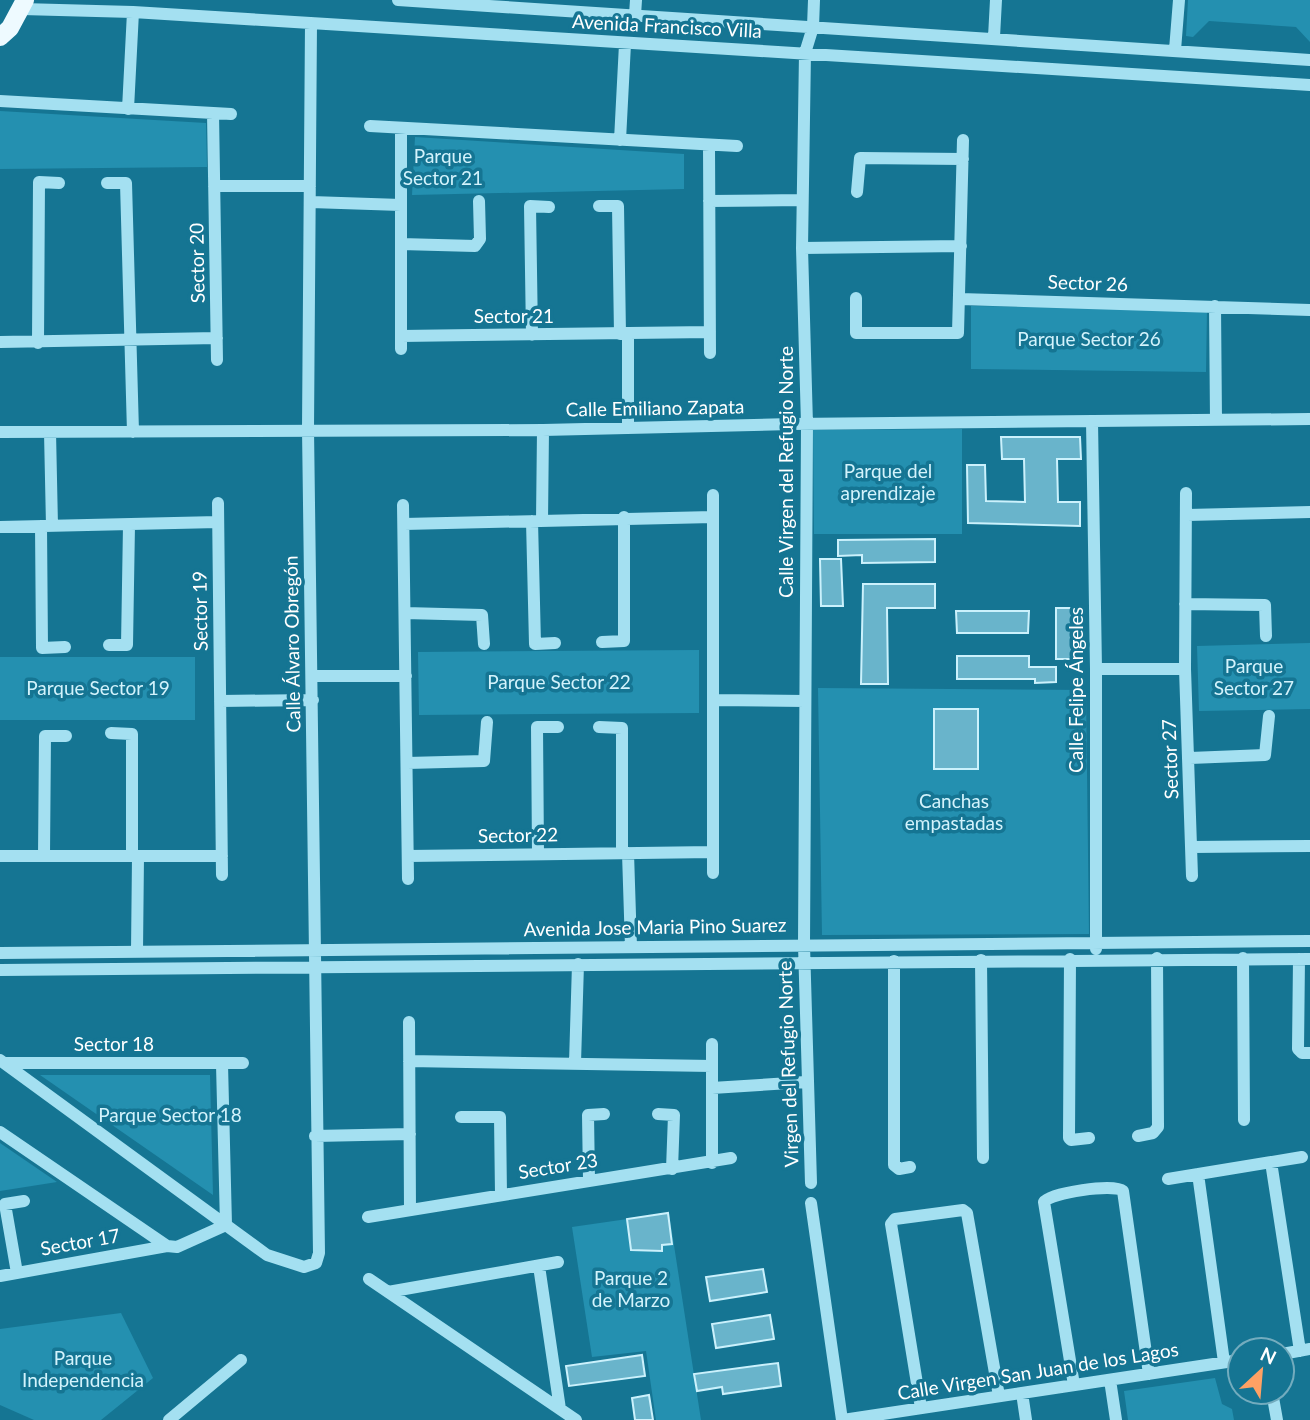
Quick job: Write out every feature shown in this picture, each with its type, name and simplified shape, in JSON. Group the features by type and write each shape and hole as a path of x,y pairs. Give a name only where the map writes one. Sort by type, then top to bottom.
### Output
{"main road":[{"path":"0,37 10,28 23,4"}],"street":[{"name":"Avenida Francisco Villa","path":"398,0 994,37 1310,60"},
{"path":"635,15 636,0"},
{"name":"Calle Virgen del Refugio Norte","path":"804,945 807,424 802,200 805,53 813,27 814,0"},
{"path":"994,37 996,0"},
{"path":"1175,50 1179,0"},
{"name":"Avenida Francisco Villa","path":"23,4 625,44 1310,85"},
{"path":"128,109 133,12"},
{"name":"Calle Álvaro Obregón","path":"226,1225 267,1255 304,1267 316,1264 319,1253 315,1136 313,676 308,429 311,23"},
{"path":"620,140 625,44"},
{"path":"0,101 231,114"},
{"name":"Sector 20","path":"214,113 217,360"},
{"path":"370,126 737,146"},
{"path":"401,128 401,349"},
{"path":"856,298 856,333 958,333 963,140"},
{"path":"709,146 710,353"},
{"path":"857,192 860,158 962,159"},
{"path":"38,343 39,182 59,183"},
{"path":"107,183 126,184 133,432"},
{"path":"214,186 310,186"},
{"path":"709,201 802,200"},
{"path":"401,244 475,246 480,239 479,201"},
{"path":"311,202 401,205"},
{"path":"532,335 530,206 549,207"},
{"path":"599,206 618,206 628,428"},
{"path":"802,248 961,246"},
{"name":"Sector 26","path":"960,299 1310,310"},
{"path":"1215,306 1216,420"},
{"name":"Sector 21","path":"401,335 709,332"},
{"path":"0,342 217,338"},
{"name":"Calle Emiliano Zapata","path":"0,432 543,430 807,424 1310,419"},
{"name":"Calle Felipe Ángeles","path":"1091,421 1096,669 1097,959"},
{"path":"543,430 537,521 535,643 555,643"},
{"path":"50,432 42,648 65,647"},
{"name":"Sector 27","path":"1186,493 1185,669 1192,876"},
{"path":"713,495 713,873"},
{"name":"Sector 19","path":"218,503 222,875"},
{"path":"403,505 408,879"},
{"path":"1187,515 1310,512"},
{"path":"602,642 624,641 624,517"},
{"path":"404,524 713,517"},
{"path":"0,527 218,522"},
{"path":"110,645 127,645 129,525"},
{"path":"1185,604 1265,605 1266,636"},
{"path":"405,613 482,615 484,644"},
{"path":"1096,669 1185,669"},
{"path":"313,676 406,676"},
{"path":"220,701 313,700"},
{"path":"713,700 805,701"},
{"path":"1190,758 1265,755 1269,716"},
{"path":"407,763 480,763 485,756 487,722"},
{"path":"538,854 537,727 558,727"},
{"path":"599,727 622,728 625,853 631,947"},
{"path":"111,733 132,734 137,951"},
{"path":"44,856 45,736 66,736"},
{"path":"1192,847 1310,846"},
{"name":"Sector 22","path":"408,856 713,852"},
{"path":"0,856 222,856"},
{"name":"Avenida Jose Maria Pino Suarez","path":"0,953 1310,941"},
{"name":"Virgen del Refugio Norte","path":"804,945 811,1183"},
{"path":"1138,1136 1153,1133 1157,1127 1157,958"},
{"name":"Avenida Jose Maria Pino Suarez","path":"0,970 1157,958 1305,959"},
{"path":"1243,958 1244,1120"},
{"path":"1070,959 1069,1138 1089,1138"},
{"path":"1305,959 1298,1049 1299,1052 1310,1053"},
{"path":"981,960 983,1158"},
{"path":"894,961 894,1165 899,1169 911,1167"},
{"path":"575,1063 578,964"},
{"path":"409,1022 410,1210"},
{"path":"712,1044 712,1163"},
{"path":"3,1061 226,1225"},
{"name":"Sector 18","path":"3,1061 243,1063"},
{"path":"409,1062 712,1066"},
{"path":"222,1063 226,1225"},
{"path":"712,1088 806,1082"},
{"path":"589,1180 587,1115 604,1114"},
{"path":"658,1114 674,1115 672,1169"},
{"path":"461,1117 500,1117 501,1195"},
{"path":"0,1132 167,1246"},
{"path":"315,1136 410,1134"},
{"path":"1168,1179 1302,1157"},
{"name":"Sector 23","path":"368,1217 731,1158"},
{"path":"1271,1162 1305,1350"},
{"path":"1198,1174 1224,1362"},
{"path":"1074,1385 1044,1202 1050,1197 1116,1186 1123,1191 1149,1374"},
{"path":"17,1273 5,1204 24,1201"},
{"path":"811,1203 842,1420"},
{"path":"935,1420 927,1407 891,1224 895,1219 933,1212 963,1210 967,1213 999,1396"},
{"name":"Sector 17","path":"0,1276 167,1246 177,1247 226,1225"},
{"path":"388,1292 558,1262"},
{"path":"539,1266 560,1409"},
{"path":"369,1279 576,1420"},
{"path":"169,1420 241,1360"},
{"name":"Calle Virgen San Juan de los Lagos","path":"842,1420 1224,1362"},
{"path":"1110,1380 1116,1420"},
{"path":"1022,1393 1026,1420"}],"green space":[{"path":"1188,0 1310,0 1310,42 1296,27 1209,21 1193,37 1186,36"},
{"path":"0,111 206,123 207,167 0,169"},
{"name":"Parque Sector 21","path":"415,137 684,154 684,189 412,195"},
{"name":"Parque Sector 26","path":"971,306 1207,309 1206,372 971,369"},
{"name":"Parque del aprendizaje","path":"962,429 962,534 814,534 813,430"},
{"name":"Parque Sector 27","path":"1310,643 1310,709 1199,711 1197,646"},
{"name":"Parque Sector 22","path":"699,650 699,713 419,715 418,652"},
{"name":"Parque Sector 19","path":"0,657 195,657 195,720 0,720"},
{"name":"Canchas empastadas","path":"818,688 1086,690 1089,934 822,935"},
{"name":"Parque Sector 18","path":"40,1075 210,1075 213,1195"},
{"path":"0,1143 57,1182 0,1191"},
{"name":"Parque 2 de Marzo","path":"669,1213 701,1420 656,1420 646,1351 592,1357 572,1227"},
{"name":"Parque Independencia","path":"121,1313 153,1378 101,1420 34,1420 0,1405 0,1329"},
{"path":"1215,1378 1222,1404 1232,1409 1234,1420 1128,1420 1124,1391"}],"building":[{"path":"1001,437 1080,437 1081,459 1057,459 1058,502 1080,502 1080,526 968,523 967,465 985,465 986,501 1025,502 1024,459 1002,459"},
{"path":"935,539 935,562 862,563 862,555 838,556 838,540"},
{"path":"820,559 841,559 843,606 821,606"},
{"path":"863,584 935,584 935,608 887,608 888,684 861,684"},
{"path":"1056,608 1076,608 1077,659 1056,659"},
{"path":"956,611 1029,611 1028,633 957,633"},
{"path":"957,656 1029,656 1029,667 1056,667 1056,682 1035,683 1035,679 957,679"},
{"path":"934,709 978,709 978,769 934,769"},
{"path":"668,1213 672,1244 662,1245 662,1251 631,1250 627,1219"},
{"path":"763,1269 767,1292 710,1301 706,1277"},
{"path":"770,1315 774,1339 716,1348 712,1324"},
{"path":"642,1355 645,1376 569,1386 566,1366"},
{"path":"778,1363 781,1386 723,1394 722,1387 697,1391 694,1374"},
{"path":"649,1395 653,1420 635,1420 632,1398"}]}
